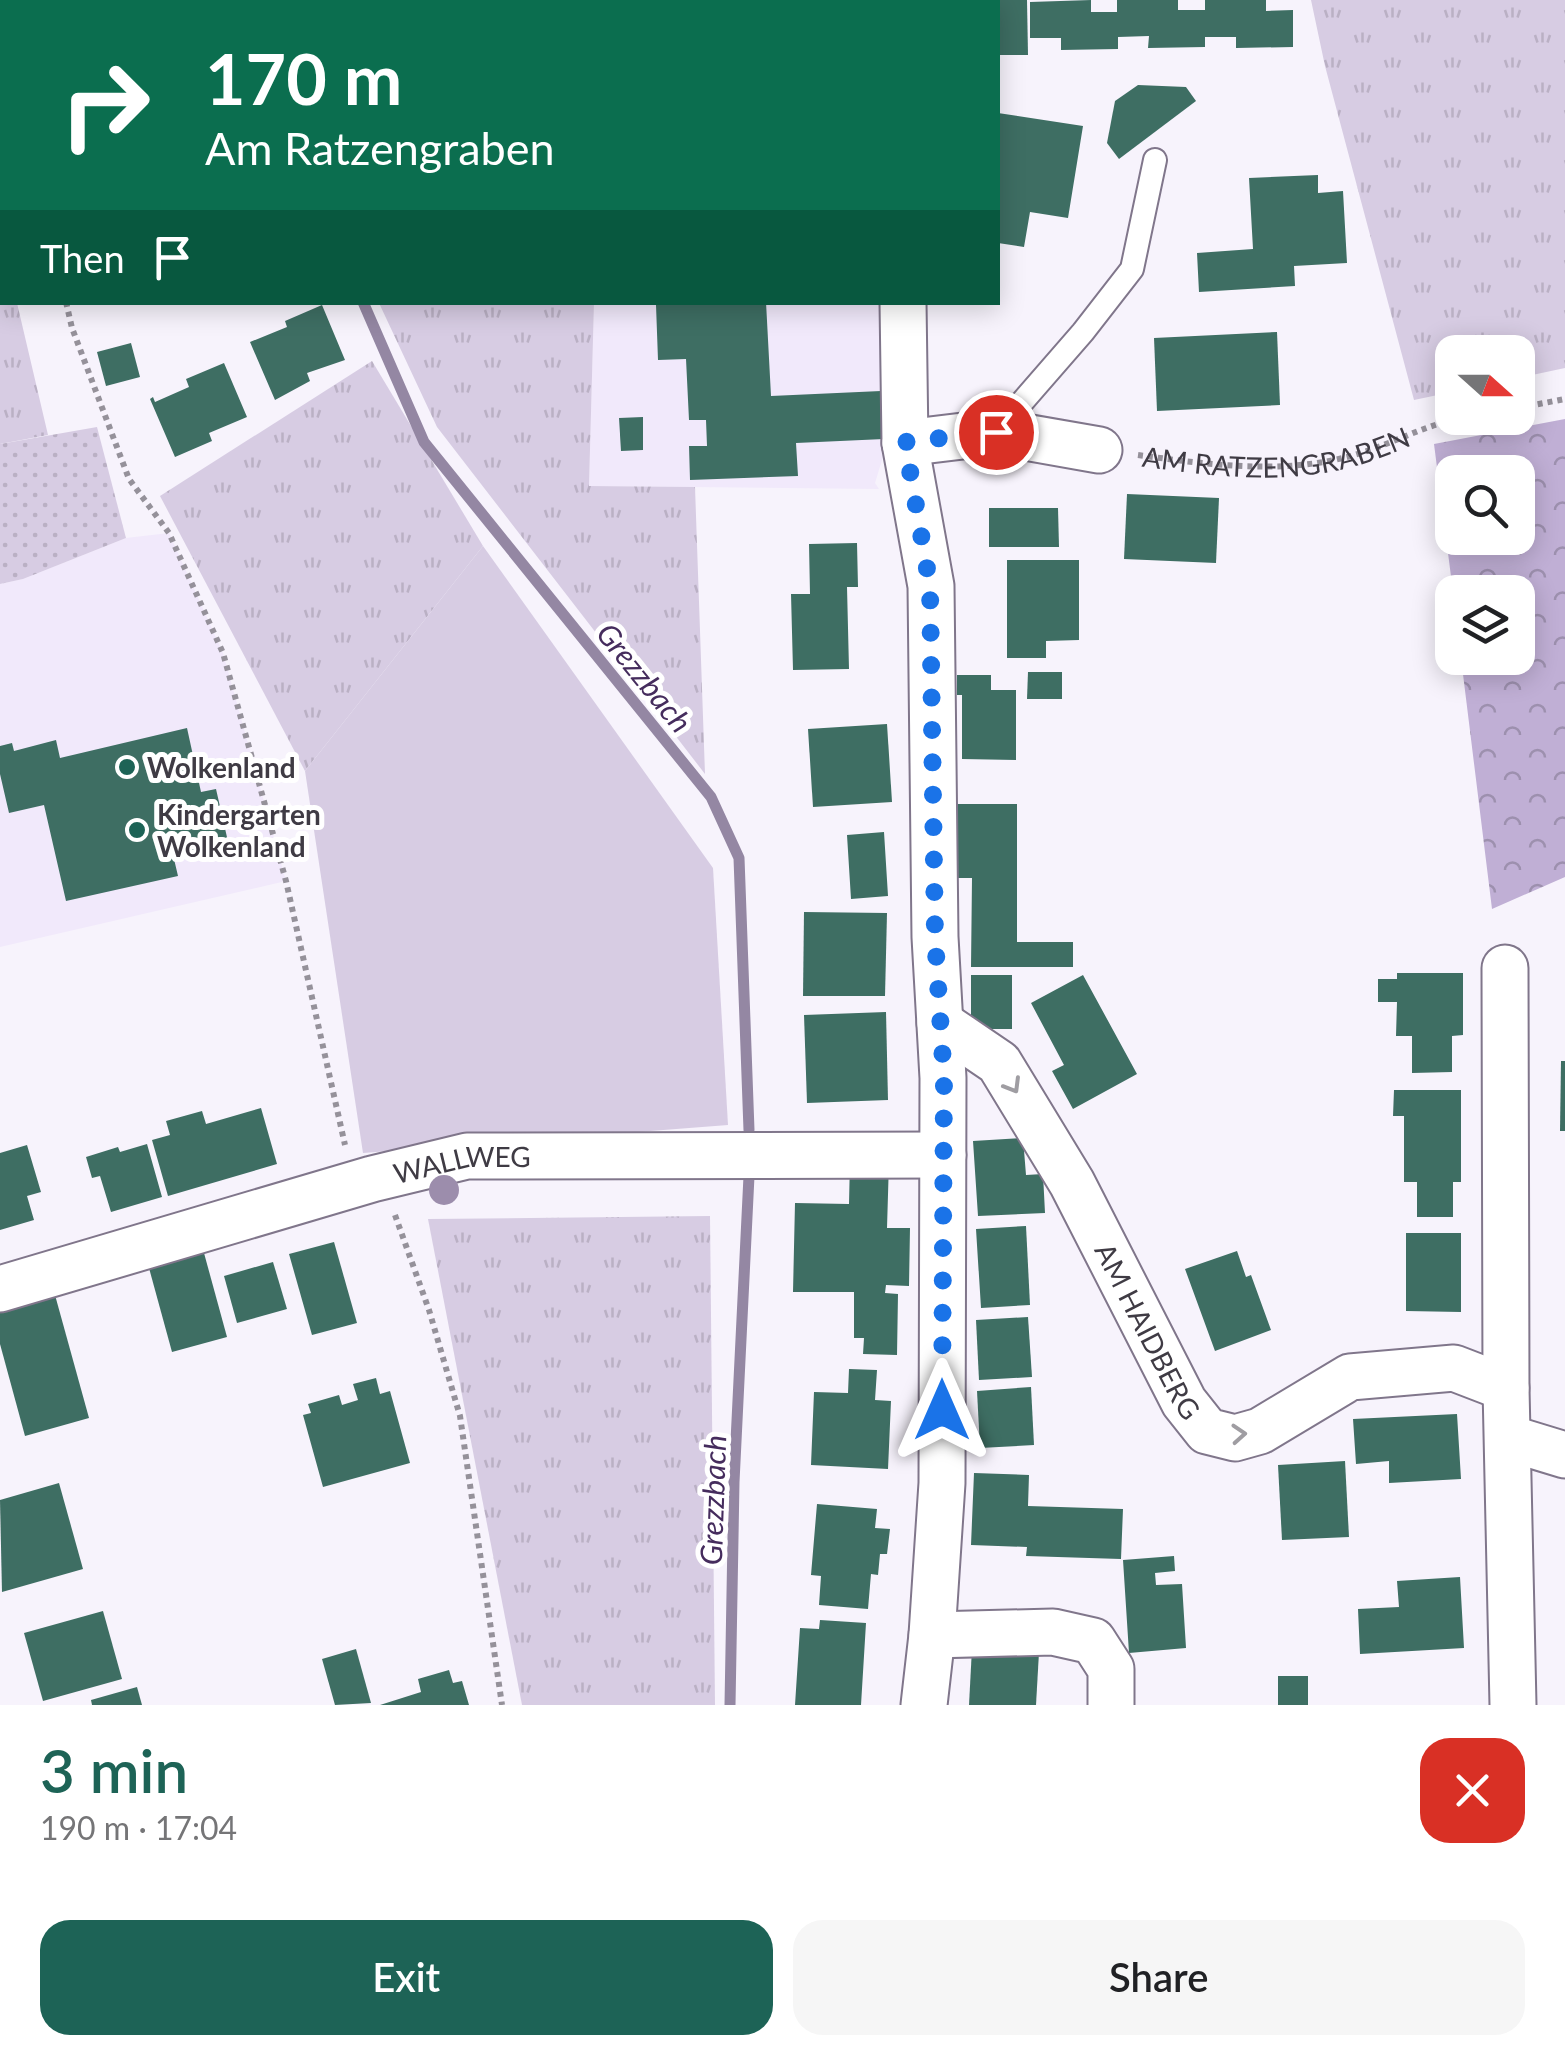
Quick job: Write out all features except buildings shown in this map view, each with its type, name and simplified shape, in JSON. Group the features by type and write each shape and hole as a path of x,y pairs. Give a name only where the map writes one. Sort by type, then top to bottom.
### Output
{"street":[{"path":"902,305 905,442 930,586 935,937 943,1155 942,1484 924,1705"},
{"name":"AM RATZENGRABEN","path":"905,442 996,432 1099,450"},
{"path":"1505,968 1506,1388 1513,1705"},
{"name":"AM HAIDBERG","path":"940,1023 999,1063 1072,1183 1184,1402 1208,1431 1235,1438 1260,1431 1350,1377 1454,1368 1506,1388"},
{"name":"WALLWEG","path":"0,1290 354,1185 467,1156 943,1155"},
{"path":"1509,1438 1565,1455"},
{"path":"932,1635 1053,1632 1093,1641 1111,1668 1112,1705"}],"lane":[{"path":"996,432 1132,269 1155,160"}],"path":[{"path":"67,305 129,479 169,533 222,653 286,881 354,1185"},
{"path":"1535,405 1565,399"},
{"name":"AM RATZENGRABEN","path":"1099,450 1220,466 1292,467 1359,454 1435,424"},
{"path":"393,1208 460,1416 502,1705"}],"shaded area":[{"path":"594,305 883,305 885,450 875,483 879,489 589,486"},
{"name":"Wolkenland","path":"169,533 223,653 286,881 0,947 0,584 23,579 126,538"}],"green space":[{"path":"1311,0 1565,0 1565,368 1535,374 1535,335 1435,335 1435,396 1414,400"},
{"path":"0,305 17,305 48,435 0,444"},
{"path":"380,305 594,305 589,486 695,487 705,774 437,427"},
{"path":"372,361 483,546 305,771 160,496"},
{"path":"1565,419 1565,877 1492,909 1463,675 1535,675 1535,575 1451,575 1448,555 1535,555 1535,455 1435,455 1434,444 1481,435 1535,435 1535,425"},
{"path":"97,427 126,538 23,579 0,584 0,444"},
{"path":"483,546 713,868 728,1125 363,1153 305,771"},
{"path":"710,1216 715,1705 522,1705 428,1219"}],"waterway":[{"name":"Grezzbach","path":"364,305 424,442 711,797 739,858 749,1130"},
{"name":"Grezzbach","path":"730,1705 734,1482 749,1176"}],"place":[{"name":"Wolkenland","path":"127,767"},
{"name":"Kindergarten Wolkenland","path":"137,830"}],"route":[{"path":"942,1410 944,1078 935,937 930,586 905,442 996,432"}]}
